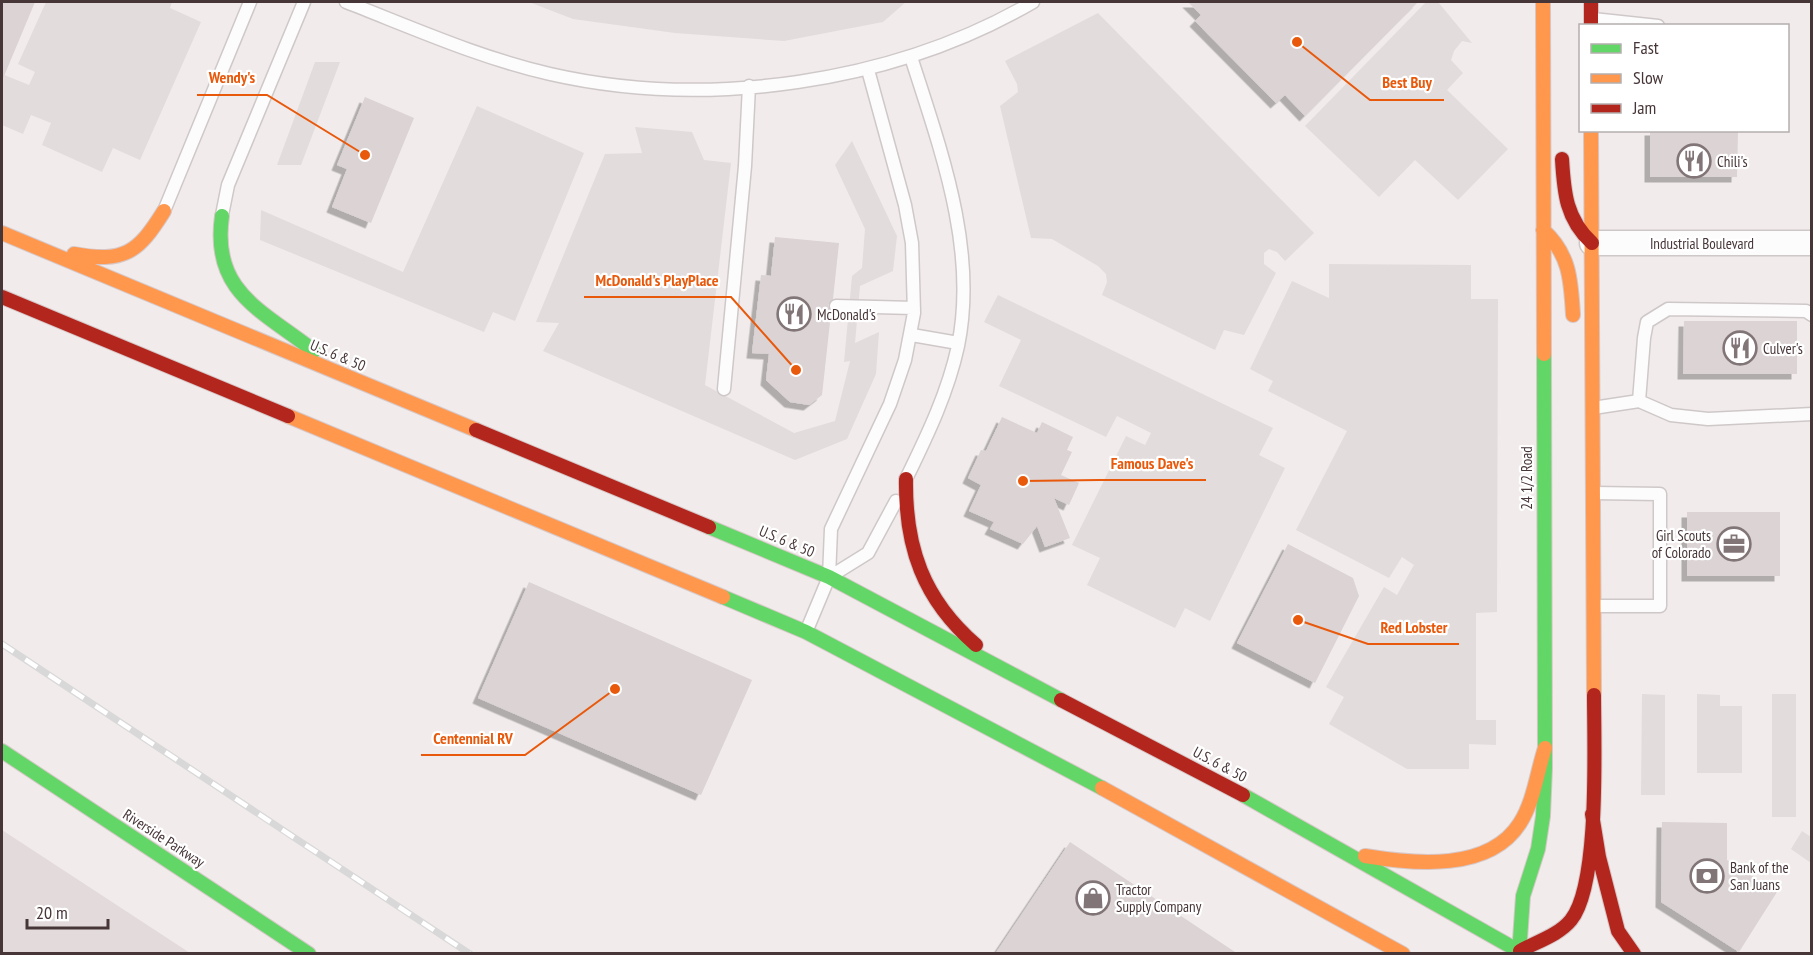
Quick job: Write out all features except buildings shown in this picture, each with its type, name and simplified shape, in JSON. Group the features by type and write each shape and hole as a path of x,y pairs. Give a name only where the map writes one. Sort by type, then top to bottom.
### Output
{"main road":[{"name":"24 1/2 Road","path":"1521,953 1523,897 1538,849 1543,816 1545,748 1543,2"},
{"path":"1591,2 1591,22"},
{"path":"1543,48 1557,107"},
{"path":"1521,953 1570,922 1578,908 1588,869 1592,814 1593,606 1591,132"},
{"path":"1562,147 1565,199 1569,216 1578,231 1592,243"},
{"path":"25,243 86,257 115,258 136,251 164,211"},
{"path":"222,216 219,250 225,273 257,306 346,377"},
{"path":"1543,230 1559,243 1567,257 1574,333"},
{"name":"U.S. 6 & 50","path":"2,233 829,577 1248,798 1521,953"},
{"path":"2,297 806,632 1032,749 1403,954"},
{"path":"1578,363 1592,408"},
{"path":"906,479 906,517 911,545 922,574 940,605 967,639 1011,671"},
{"path":"1344,853 1397,862 1429,864 1485,853 1519,825 1545,748"},
{"name":"Riverside Parkway","path":"2,751 309,954"},
{"path":"1592,814 1599,857 1618,931 1634,954"}],"street":[{"name":"Industrial Boulevard","path":"1592,243 1812,243"}],"lane":[{"path":"164,211 250,2"},
{"path":"222,216 228,184 304,2"},
{"path":"345,2 483,55 551,74 587,81 673,88 749,86 868,70 911,57 959,38 1033,2"},
{"path":"1591,22 1624,24"},
{"path":"829,577 868,553 934,422 958,343 963,278 960,237 952,194 911,57"},
{"path":"806,632 829,577 831,529 890,404 912,335 914,308 912,243 905,205 868,70"},
{"path":"724,389 745,166 749,86"},
{"path":"836,306 914,308"},
{"path":"1639,401 1647,322 1668,309 1806,311 1812,315"},
{"path":"912,335 958,343"},
{"path":"1592,408 1639,401 1671,415 1708,419 1812,414"},
{"path":"1592,493 1660,494 1660,606 1593,606"}],"shaded area":[{"path":"46,2 172,2 170,8 201,22 140,160 113,148 102,172 42,145 51,123 31,115 23,134 2,125 2,74 29,85 35,72 18,64"},
{"path":"529,2 906,2 883,22 784,41 675,33 573,19"},
{"path":"1426,2 1438,2 1472,43 1462,41 1454,51 1451,60 1463,73 1447,90 1508,149 1458,200 1415,160 1379,197 1305,126"},
{"path":"1098,13 1314,233 1285,261 1277,252 1269,249 1264,253 1264,264 1276,273 1244,335 1224,330 1215,350 1102,295 1107,282 1106,274 1098,266 1052,239 1031,238 1000,106 1018,92 1017,84 1005,61"},
{"path":"315,62 340,62 301,165 277,165"},
{"path":"477,106 584,153 515,321 493,312 484,332 260,240 261,210 403,272"},
{"path":"635,127 692,132 704,160 731,163 705,385 794,433 835,421 850,361 844,362 852,276 862,268 865,229 835,165 852,141 897,236 893,271 860,286 855,343 879,332 876,374 847,439 795,460 543,351 559,323 536,322 605,154 642,153"},
{"path":"1329,264 1471,265 1471,299 1498,299 1497,612 1476,613 1476,720 1496,720 1496,745 1469,744 1469,769 1407,769 1329,724 1344,697 1326,687 1384,587 1397,595 1414,565 1402,557 1389,578 1296,530 1347,431 1268,391 1273,381 1250,369 1292,281 1329,298"},
{"path":"998,295 1273,428 1259,455 1285,468 1210,621 1185,608 1175,628 1087,585 1100,558 1072,545 1126,436 1145,445 1151,433 1117,416 1106,437 999,386 1021,340 984,322"},
{"path":"1642,694 1665,695 1665,795 1641,795"},
{"path":"1697,694 1720,695 1720,706 1742,706 1742,773 1697,773"},
{"path":"1772,694 1796,694 1796,817 1772,817"},
{"path":"2,830 190,953 2,953"},
{"path":"1802,831 1811,837 1811,863 1791,849"}],"railway":[{"path":"2,644 470,954"}],"traffic: fast":[{"path":"222,216 221,242 224,263 233,281 244,297 259,310 314,351"},
{"path":"1519,954 1523,896 1538,849 1543,816 1545,768 1544,354"},
{"path":"709,527 829,577 1061,700"},
{"path":"723,597 806,632 1102,788"},
{"path":"2,751 309,954"},
{"path":"1243,795 1524,954"}],"traffic: slow":[{"path":"1543,2 1544,354"},
{"path":"1591,132 1594,695"},
{"path":"74,254 106,257 128,252 146,237 164,211"},
{"path":"1543,230 1552,239 1564,258 1570,279 1573,315"},
{"path":"2,233 476,430"},
{"path":"288,416 723,597"},
{"path":"1365,856 1406,861 1449,861 1490,850 1506,839 1525,814 1545,748"},
{"path":"1102,788 1403,954"}],"traffic: jam":[{"path":"1591,2 1591,24"},
{"path":"1562,159 1568,205 1577,225 1592,243"},
{"path":"2,297 288,416"},
{"path":"476,430 709,527"},
{"path":"906,479 909,527 921,570 930,590 943,609 976,645"},
{"path":"1520,951 1554,934 1566,925 1580,902 1587,877 1591,846 1594,695"},
{"path":"1061,700 1243,795"},
{"path":"1592,814 1599,857 1618,931 1634,954"}],"place":[{"name":"Best Buy","path":"1297,42"},
{"name":"Wendy's","path":"365,155"},
{"name":"Chili's","path":"1694,161"},
{"name":"McDonald's","path":"794,314"},
{"name":"Culver's","path":"1740,348"},
{"name":"McDonald's PlayPlace","path":"796,370"},
{"name":"Famous Dave's","path":"1023,481"},
{"name":"Girl Scouts of Colorado","path":"1734,544"},
{"name":"Red Lobster","path":"1298,620"},
{"name":"Centennial RV","path":"615,689"},
{"name":"Bank of the San Juans","path":"1707,876"},
{"name":"Tractor Supply Company","path":"1093,898"}]}
